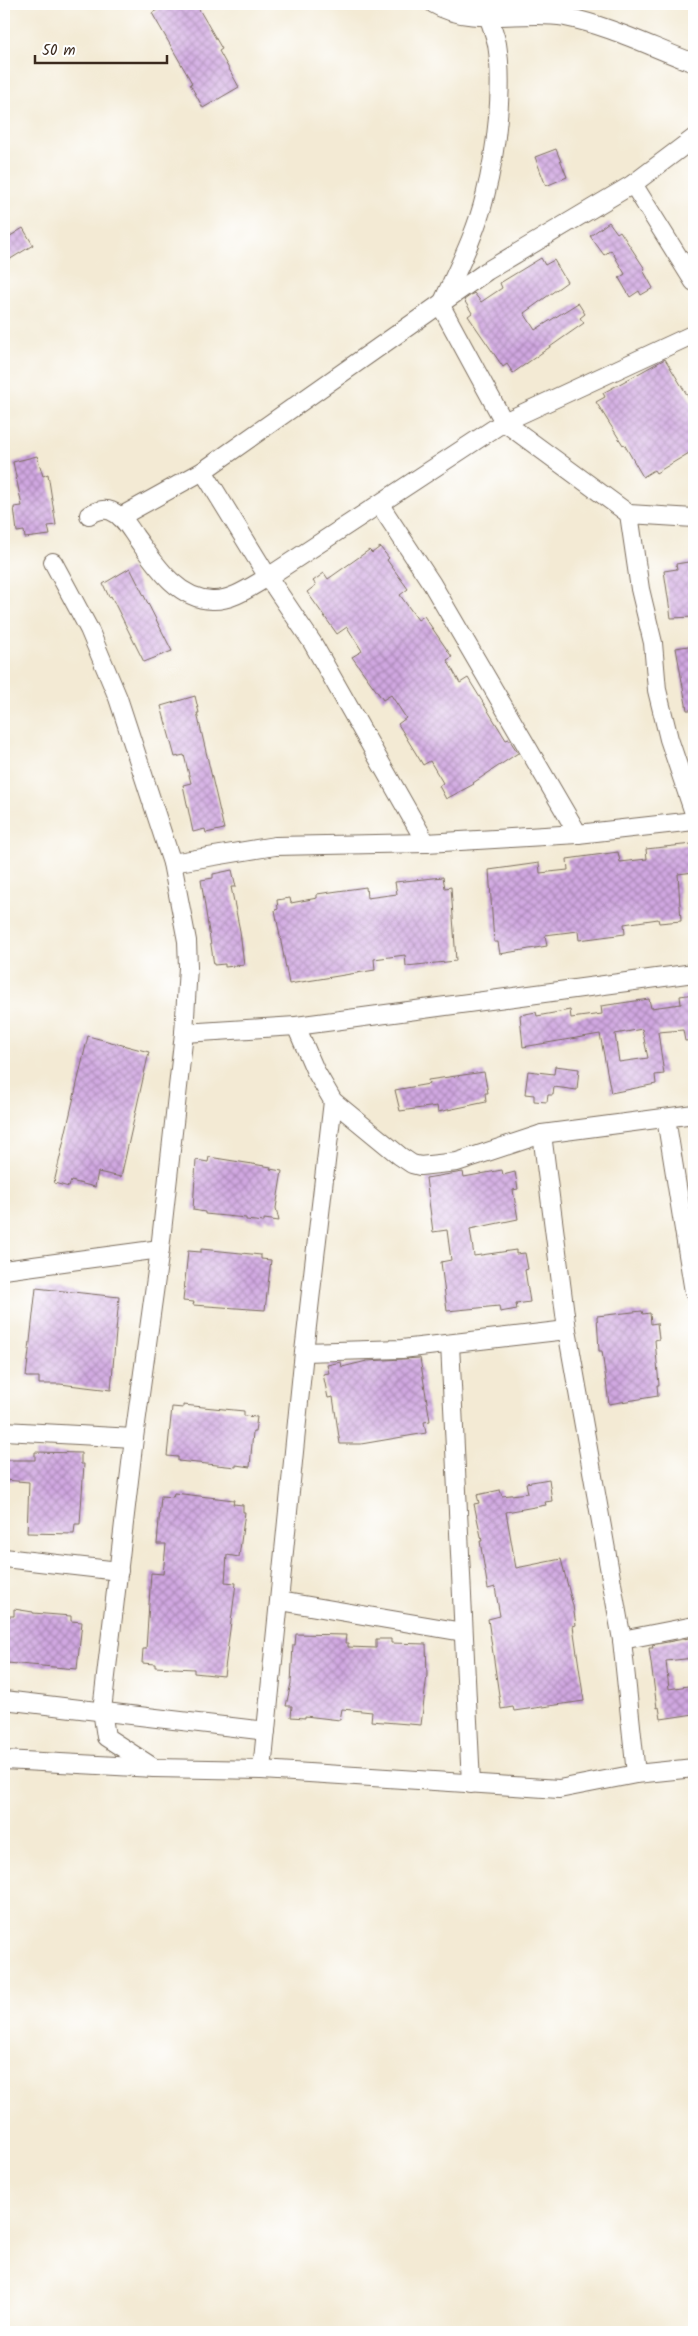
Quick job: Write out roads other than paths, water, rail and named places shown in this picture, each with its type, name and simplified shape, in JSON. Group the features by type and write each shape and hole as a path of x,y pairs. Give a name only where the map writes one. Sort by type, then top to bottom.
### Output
{"street":[{"path":"434,4 463,14 525,14 565,17 639,39 694,62"},
{"path":"441,306 466,253 485,197 495,142 500,75 497,43 488,15"},
{"path":"120,517 203,471 441,306 487,271 633,184 694,138"},
{"path":"633,184 694,282"},
{"path":"441,306 504,422 629,514 694,518"},
{"path":"89,515 100,510 110,510 120,517 165,575 180,590 189,595 212,600 225,598 242,592 268,577 504,422 694,334"},
{"path":"203,471 268,577 312,642 426,843"},
{"path":"380,505 432,584 578,834"},
{"path":"629,514 640,589 653,643 657,690 669,739 694,813"},
{"path":"52,562 90,629 118,698 172,863 186,941 188,967 184,1033 160,1249 134,1438 102,1710 106,1737 154,1768"},
{"path":"172,863 275,846 426,843 578,834 694,821"},
{"path":"184,1033 296,1026 694,973"},
{"path":"296,1026 315,1070 333,1100 400,1156 412,1164 420,1166 457,1162 542,1134 694,1114"},
{"path":"262,1770 304,1352 333,1100"},
{"path":"666,1118 694,1292"},
{"path":"542,1134 567,1330 622,1640 636,1774"},
{"path":"4,1270 160,1249"},
{"path":"304,1352 402,1349 567,1330"},
{"path":"450,1344 471,1784"},
{"path":"4,1431 134,1438"},
{"path":"4,1558 119,1571"},
{"path":"280,1601 463,1632"},
{"path":"622,1640 694,1626"},
{"path":"4,1700 102,1710 266,1731"},
{"path":"4,1760 154,1768 262,1770 559,1789 636,1774 694,1768"}]}
